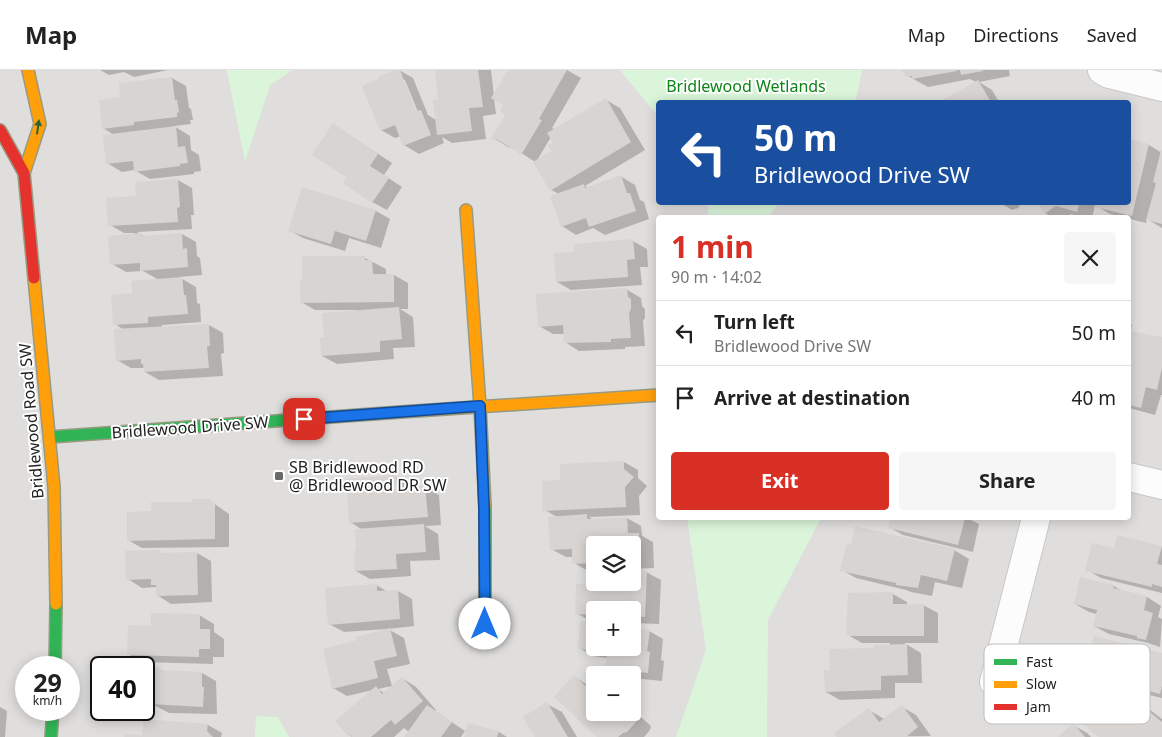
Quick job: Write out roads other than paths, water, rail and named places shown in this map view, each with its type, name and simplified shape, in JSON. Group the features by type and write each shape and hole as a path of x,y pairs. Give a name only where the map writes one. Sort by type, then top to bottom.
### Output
{"street":[{"name":"Bridlewood Road SW","path":"24,173 40,124 28,70"},
{"path":"1102,70 1109,74 1162,87"},
{"name":"Bridlewood Road SW","path":"0,130 24,173 54,487 56,556 55,656"},
{"path":"466,210 480,406 484,508 485,643"},
{"name":"Bridlewood Drive SW","path":"50,437 656,395"},
{"path":"1131,477 1162,485"},
{"path":"1004,644 1035,520"},
{"path":"51,737 52,721"}],"place":[{"name":"SB Bridlewood RD @ Bridlewood DR SW","path":"279,476"}],"park label":[{"name":"Bridlewood Wetlands","path":"746,86"}]}
